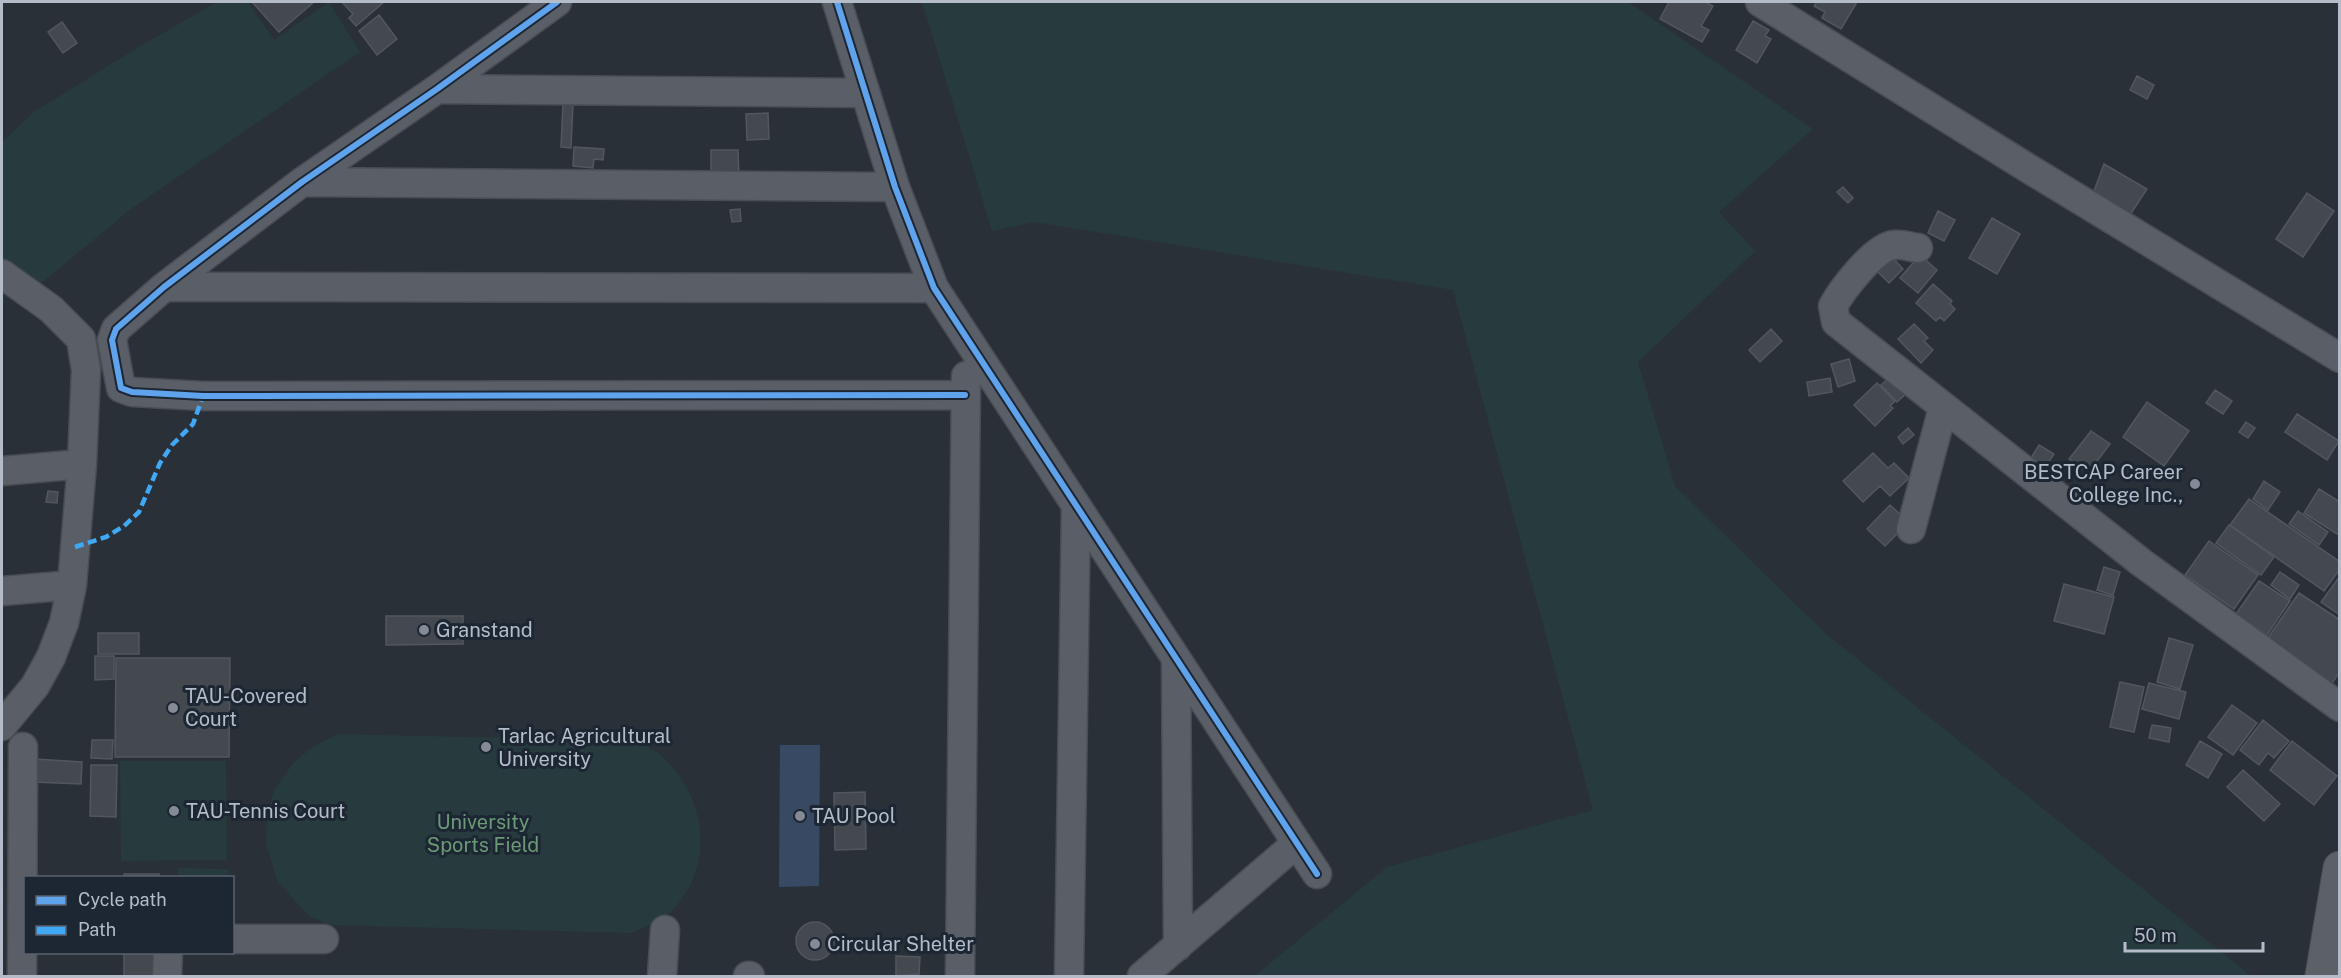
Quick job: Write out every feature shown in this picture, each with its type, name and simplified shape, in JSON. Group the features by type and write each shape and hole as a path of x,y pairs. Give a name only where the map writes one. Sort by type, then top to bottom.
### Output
{"main road":[{"path":"2322,976 2340,868"}],"street":[{"path":"557,2 302,183 164,287 114,334 112,340 121,388 126,391 203,396 965,395"},
{"path":"837,2 895,187 934,288 1317,874"},
{"path":"1760,2 2340,358"},
{"path":"437,89 865,93"},
{"path":"302,183 895,187"},
{"path":"1918,248 1894,244 1880,250 1840,293 1833,306 1836,322 2142,563 2340,707"},
{"path":"2,274 51,309 81,339 86,370 82,464 72,585 63,623 51,657 29,696 2,726"},
{"path":"164,287 934,288"},
{"path":"960,976 965,395 968,342"},
{"path":"1911,529 1943,408"},
{"path":"2,471 82,464"},
{"path":"1069,976 1076,506"},
{"path":"2,591 72,585"},
{"path":"1176,659 1178,946"},
{"path":"22,976 23,747"},
{"path":"1142,976 1297,843"},
{"path":"662,976 664,930"},
{"path":"234,939 324,939"},
{"path":"167,976 168,954"}],"green space":[{"path":"217,2 248,2 274,40 329,2 360,52 131,209 34,289 2,265 2,142 34,112"},
{"path":"922,2 1628,2 1813,129 1719,212 1755,251 1638,362 1675,486 1825,633 2251,976 1255,976 1387,867 1593,810 1453,290 1034,222 992,231"},
{"name":"University Sports Field","path":"338,734 637,741 664,758 678,774 696,809 700,828 700,848 697,867 690,886 678,904 668,913 632,933 331,925 309,916 277,881 266,843 268,813 274,790 294,762 314,746"},
{"name":"TAU-Tennis Court","path":"120,761 226,761 227,860 121,861"},
{"path":"178,868 228,869 229,876 179,876"}],"water":[{"name":"TAU Pool","path":"780,745 820,745 819,886 779,887"}],"building":[{"path":"252,2 314,2 279,32"},
{"path":"342,2 384,2 356,26 349,18 353,14"},
{"path":"1669,2 1705,2 1713,6 1701,26 1709,30 1702,42 1660,19"},
{"path":"1817,2 1857,2 1841,29 1822,18 1825,12 1814,6"},
{"path":"379,15 397,39 377,55 359,31"},
{"path":"1753,21 1769,30 1765,36 1771,39 1757,63 1736,50"},
{"path":"62,22 77,43 63,53 48,32"},
{"path":"2137,76 2154,85 2147,99 2130,90"},
{"path":"563,103 573,103 571,148 561,147"},
{"path":"768,113 769,139 747,140 746,114"},
{"path":"574,147 604,149 603,160 594,159 593,168 573,166"},
{"path":"711,150 738,150 739,180 711,180"},
{"path":"2104,164 2147,189 2130,215 2094,191"},
{"path":"1843,187 1853,198 1848,203 1837,192"},
{"path":"2307,193 2334,211 2303,257 2276,239"},
{"path":"740,209 741,221 732,222 730,210"},
{"path":"1938,211 1955,220 1944,241 1928,233"},
{"path":"1992,218 2020,234 1997,274 1969,258"},
{"path":"1890,255 1903,269 1889,283 1876,270"},
{"path":"1920,255 1937,270 1918,293 1900,278"},
{"path":"1933,284 1952,301 1950,304 1955,309 1944,321 1940,317 1936,321 1916,303"},
{"path":"1914,324 1928,338 1924,341 1933,350 1921,363 1898,339"},
{"path":"1771,329 1782,341 1760,362 1749,350"},
{"path":"1849,359 1855,381 1838,387 1831,364"},
{"path":"1894,374 1910,390 1897,402 1881,385"},
{"path":"1830,378 1832,392 1809,396 1807,382"},
{"path":"1877,383 1895,401 1890,406 1893,408 1875,426 1854,405"},
{"path":"2215,390 2232,401 2223,414 2206,403"},
{"path":"2147,402 2189,431 2164,466 2123,437"},
{"path":"2297,414 2339,441 2327,460 2285,432"},
{"path":"2246,422 2255,428 2248,438 2239,432"},
{"path":"1908,428 1914,435 1903,444 1898,437"},
{"path":"2091,431 2110,444 2088,473 2069,459"},
{"path":"2039,445 2054,454 2042,472 2028,463"},
{"path":"1873,453 1888,468 1894,463 1909,478 1890,496 1880,486 1863,502 1843,481"},
{"path":"2264,481 2280,492 2268,510 2253,499"},
{"path":"2319,489 2340,502 2340,536 2304,513"},
{"path":"48,491 58,492 57,503 46,502"},
{"path":"2249,499 2340,562 2340,569 2324,591 2230,525"},
{"path":"1890,505 1903,517 1905,526 1885,546 1867,529"},
{"path":"2298,511 2328,532 2319,545 2289,524"},
{"path":"2229,525 2274,557 2261,575 2216,543"},
{"path":"2209,541 2258,575 2234,609 2185,575"},
{"path":"2104,567 2120,572 2113,595 2097,590"},
{"path":"2280,572 2299,585 2290,599 2271,585"},
{"path":"2340,576 2340,615 2321,602"},
{"path":"2259,581 2290,601 2267,635 2236,614"},
{"path":"2064,584 2114,597 2104,634 2054,621"},
{"path":"2299,593 2340,620 2340,672 2332,683 2267,639"},
{"name":"Granstand","path":"386,616 463,616 463,644 386,645"},
{"path":"98,633 139,633 139,654 98,654"},
{"path":"2169,638 2193,645 2180,689 2157,682"},
{"path":"95,656 114,656 114,679 95,680"},
{"name":"TAU-Covered Court","path":"116,658 230,658 229,757 115,757"},
{"path":"2120,682 2144,687 2134,732 2110,727"},
{"path":"2149,683 2186,692 2179,719 2142,709"},
{"path":"2232,705 2257,723 2233,755 2208,737"},
{"path":"2263,720 2289,741 2274,758 2268,753 2259,765 2240,750"},
{"path":"2152,725 2171,728 2169,742 2149,738"},
{"path":"92,740 113,740 112,759 91,758"},
{"path":"2200,741 2222,754 2208,778 2186,765"},
{"path":"2292,741 2337,776 2314,805 2270,770"},
{"path":"35,759 82,762 81,784 33,782"},
{"path":"91,765 117,765 116,817 90,816"},
{"path":"2243,770 2280,804 2264,821 2227,787"},
{"path":"865,792 866,849 835,850 834,793"},
{"path":"124,874 159,874 159,876 124,876"},
{"name":"Circular Shelter","path":"815,922 828,928 834,941 828,954 815,960 802,954 796,941 802,928"},
{"path":"124,954 159,954 159,976 124,976"},
{"path":"896,956 920,957 919,974 896,976"}],"marked path":[{"path":"75,547 106,537 124,526 139,512 160,463 172,445 193,424 203,396"}],"cycle path":[{"path":"557,2 437,89 302,182 164,287 116,329 112,340 121,388 132,392 203,396 965,395"},
{"path":"837,2 895,187 934,288 1317,874"}],"place":[{"name":"BESTCAP Career College Inc.,","path":"2195,484"},
{"name":"Granstand","path":"424,630"},
{"name":"TAU-Covered Court","path":"173,708"},
{"name":"Tarlac Agricultural University","path":"486,747"},
{"name":"TAU-Tennis Court","path":"174,811"},
{"name":"TAU Pool","path":"800,816"},
{"name":"Circular Shelter","path":"815,944"}]}
